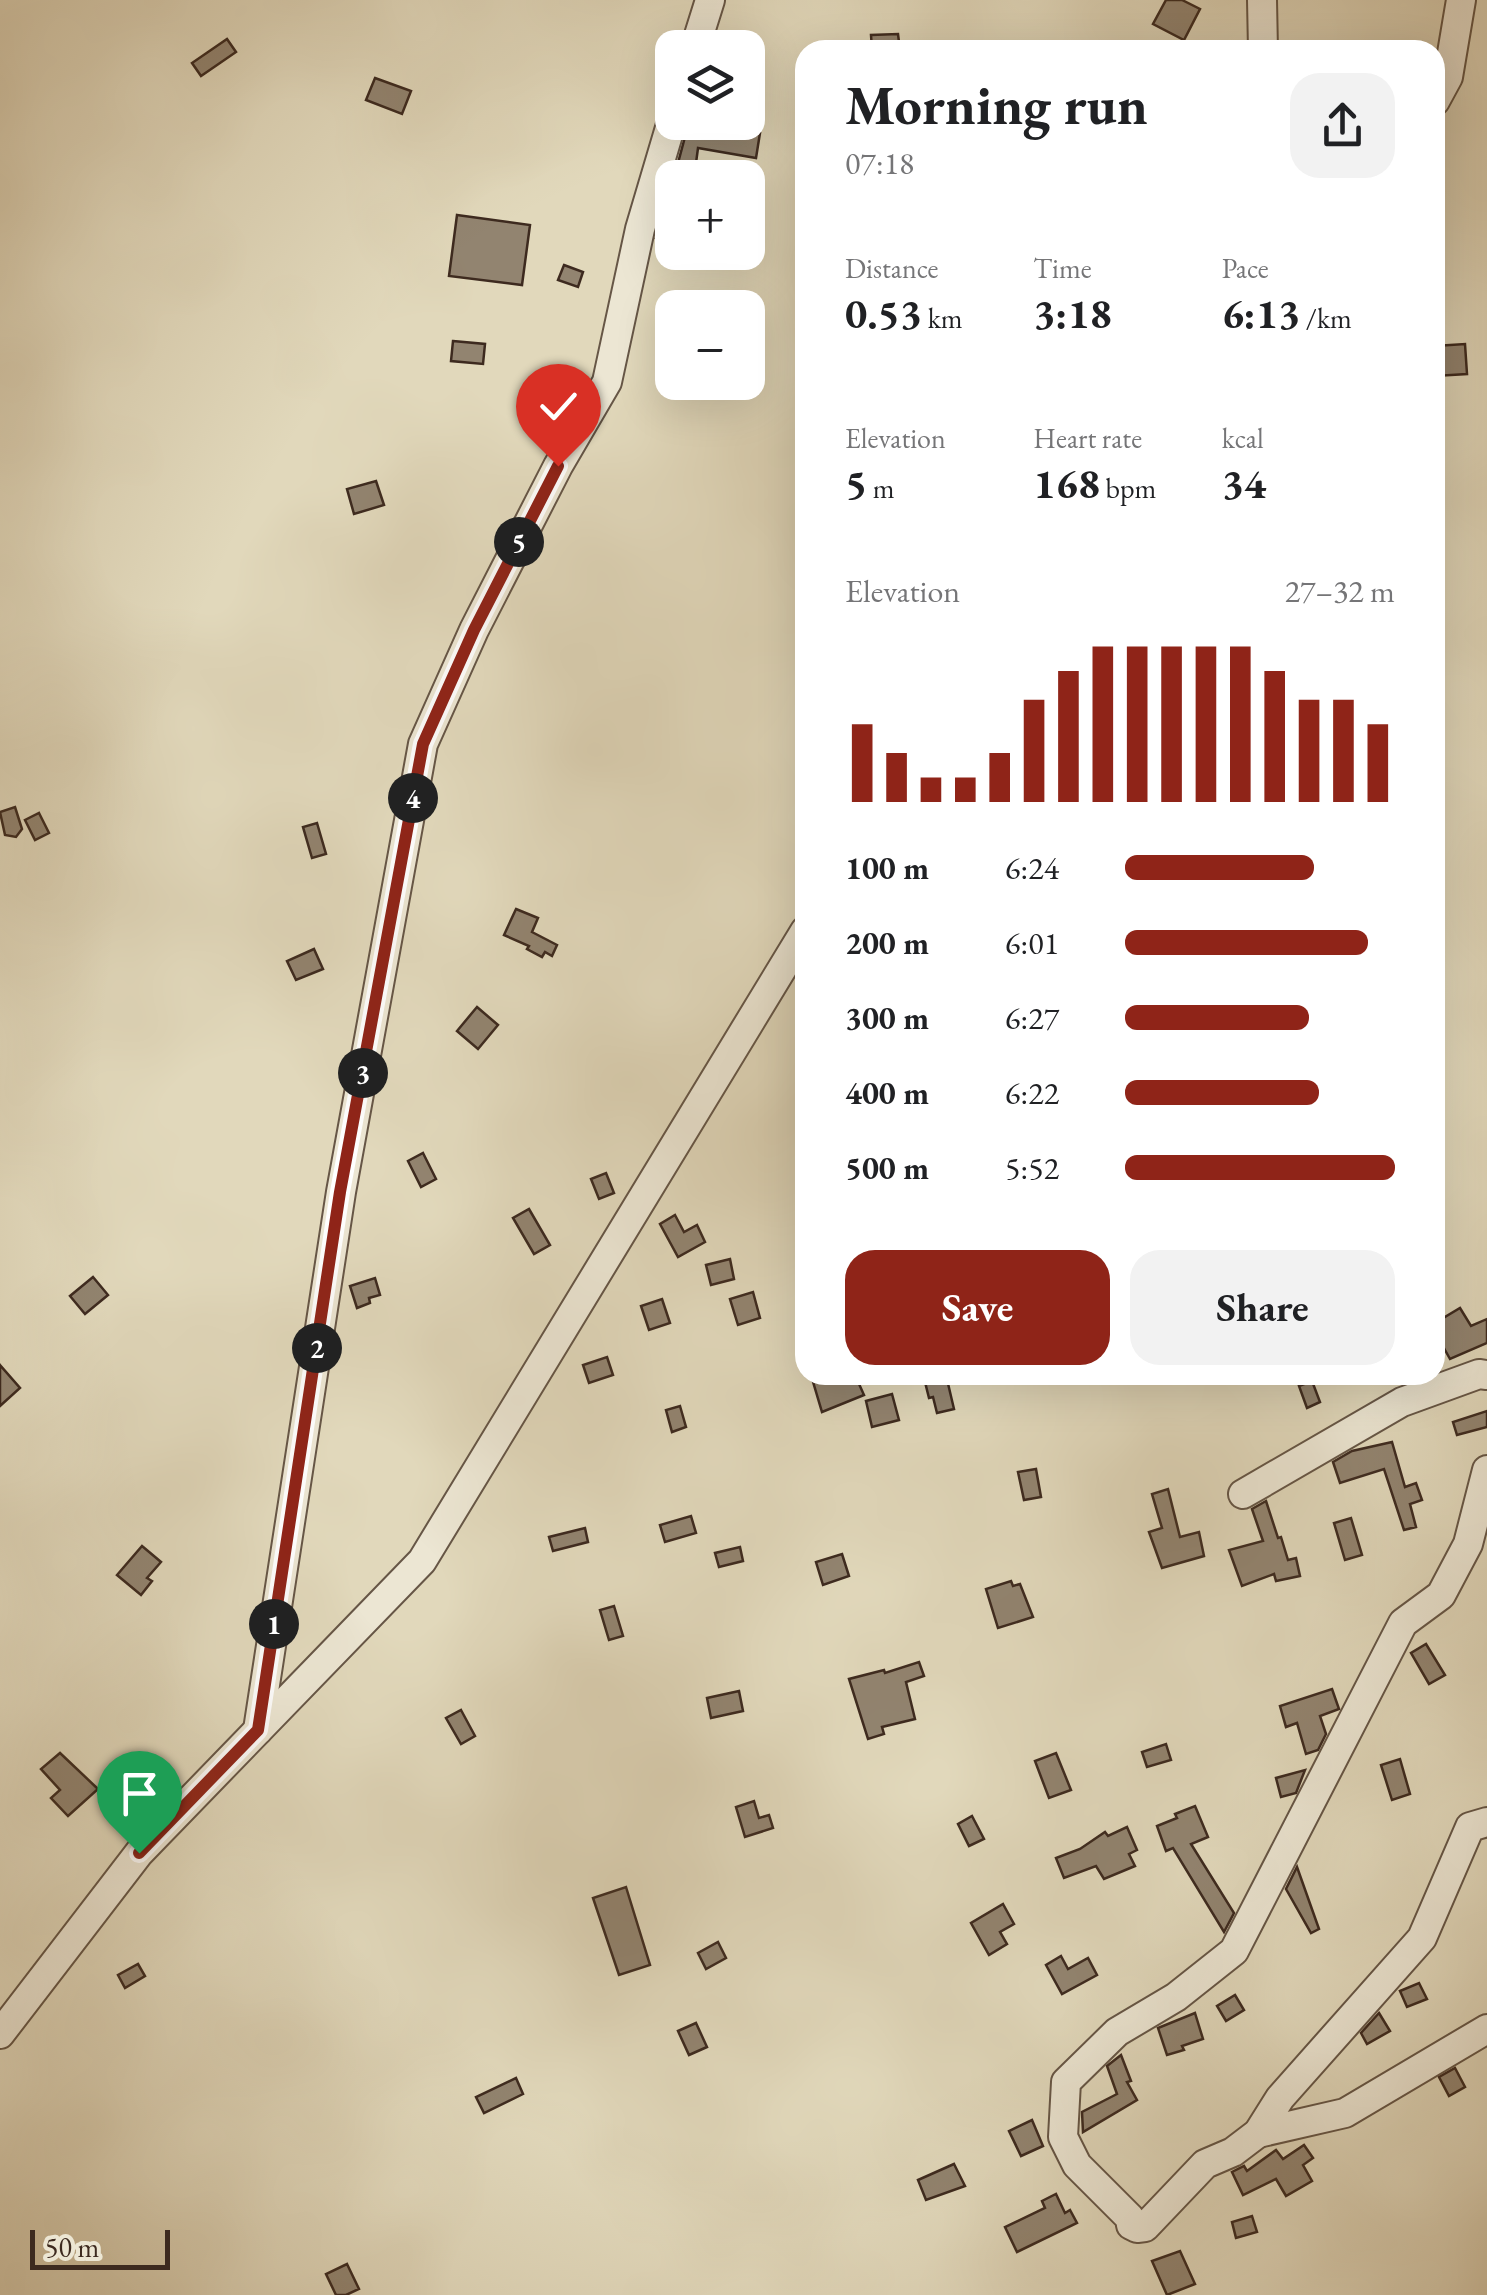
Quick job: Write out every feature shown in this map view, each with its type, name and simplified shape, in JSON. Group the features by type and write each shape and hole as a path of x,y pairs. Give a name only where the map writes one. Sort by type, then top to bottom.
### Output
{"street":[{"path":"701,30 710,0"},
{"path":"1262,0 1263,40"},
{"path":"1445,82 1462,0"},
{"path":"258,1730 340,1192 423,744 482,613 558,466 607,382 640,229 666,140"},
{"path":"0,2034 139,1853 422,1561 795,947"},
{"path":"1243,1494 1402,1402 1479,1374 1487,1375"},
{"path":"1487,1470 1468,1544 1440,1595 1403,1624 1234,1951 1176,1997 1117,2032 1066,2082 1063,2137 1077,2165 1137,2228 1145,2227 1205,2164 1233,2152 1258,2133 1280,2098 1422,1938 1470,1827 1487,1822"},
{"path":"1258,2133 1345,2112 1487,2029"}],"building":[{"path":"1166,0 1182,0 1200,9 1184,40 1153,24"},
{"path":"898,34 899,40 871,40 871,35"},
{"path":"227,39 236,52 201,76 192,63"},
{"path":"375,78 411,91 402,114 366,100"},
{"path":"684,140 759,140 756,158 698,148 696,160 679,160"},
{"path":"457,215 530,225 522,285 449,276"},
{"path":"564,265 583,272 578,287 558,280"},
{"path":"453,341 485,344 483,364 451,361"},
{"path":"1465,344 1467,374 1445,375 1445,345"},
{"path":"376,481 384,505 354,514 347,489"},
{"path":"15,807 22,829 16,837 5,835 0,812"},
{"path":"39,813 49,833 35,840 25,820"},
{"path":"317,823 326,854 312,858 303,827"},
{"path":"516,909 538,918 532,932 557,945 552,956 545,952 542,957 527,949 529,946 504,935"},
{"path":"314,949 323,969 296,980 287,961"},
{"path":"477,1007 498,1025 478,1049 457,1031"},
{"path":"423,1153 436,1179 421,1187 408,1161"},
{"path":"606,1173 614,1193 599,1199 591,1179"},
{"path":"529,1209 550,1245 534,1254 513,1218"},
{"path":"675,1215 684,1232 697,1225 705,1242 678,1257 660,1224"},
{"path":"730,1259 734,1279 711,1285 706,1265"},
{"path":"93,1277 108,1295 85,1314 70,1296"},
{"path":"375,1278 380,1295 357,1308 350,1286"},
{"path":"753,1292 760,1318 738,1325 730,1299"},
{"path":"662,1299 670,1323 649,1330 641,1306"},
{"path":"1460,1308 1471,1326 1487,1319 1487,1343 1450,1359 1445,1350 1445,1317"},
{"path":"607,1357 613,1375 589,1383 583,1365"},
{"path":"0,1365 20,1388 0,1406"},
{"path":"814,1385 860,1385 864,1395 822,1412"},
{"path":"926,1385 948,1385 954,1409 937,1413 933,1397 929,1398"},
{"path":"1314,1385 1320,1402 1307,1408 1299,1386"},
{"path":"892,1394 899,1420 872,1427 866,1401"},
{"path":"680,1406 686,1427 672,1432 666,1410"},
{"path":"1487,1411 1487,1427 1457,1435 1453,1422"},
{"path":"1392,1442 1405,1487 1416,1483 1422,1500 1410,1504 1416,1527 1404,1530 1384,1469 1340,1483 1333,1462 1352,1451"},
{"path":"1036,1469 1041,1497 1024,1500 1018,1472"},
{"path":"1168,1489 1180,1537 1199,1532 1204,1556 1162,1568 1149,1532 1162,1528 1152,1494"},
{"path":"1266,1501 1278,1538 1281,1537 1288,1560 1296,1558 1300,1576 1276,1581 1274,1574 1242,1586 1229,1550 1263,1541 1252,1509"},
{"path":"691,1516 696,1533 665,1542 660,1525"},
{"path":"1351,1518 1362,1555 1345,1560 1334,1523"},
{"path":"585,1528 588,1542 553,1551 549,1537"},
{"path":"142,1546 161,1562 147,1578 152,1581 141,1595 117,1575"},
{"path":"740,1547 743,1561 719,1567 715,1553"},
{"path":"842,1554 849,1576 823,1585 816,1562"},
{"path":"1011,1581 1013,1586 1020,1584 1033,1617 998,1628 986,1589"},
{"path":"614,1606 623,1636 609,1640 600,1610"},
{"path":"1426,1644 1445,1675 1429,1684 1411,1653"},
{"path":"919,1662 924,1676 906,1682 915,1719 882,1727 884,1734 868,1739 849,1679"},
{"path":"1332,1689 1339,1709 1320,1716 1326,1734 1318,1750 1306,1754 1297,1723 1286,1727 1280,1706"},
{"path":"739,1691 743,1711 711,1718 707,1698"},
{"path":"461,1710 475,1736 461,1744 446,1718"},
{"path":"1166,1744 1171,1760 1147,1767 1142,1752"},
{"path":"60,1753 98,1789 68,1816 51,1798 60,1790 41,1769"},
{"path":"1056,1753 1071,1790 1049,1798 1035,1761"},
{"path":"1400,1759 1410,1794 1392,1800 1381,1765"},
{"path":"1305,1770 1296,1793 1281,1797 1276,1778"},
{"path":"754,1801 759,1818 769,1815 773,1828 745,1837 736,1807"},
{"path":"1195,1806 1208,1837 1191,1844 1234,1913 1224,1932 1173,1848 1166,1851 1157,1826"},
{"path":"972,1816 984,1839 969,1846 958,1824"},
{"path":"1127,1827 1137,1850 1129,1854 1135,1866 1104,1879 1096,1866 1064,1878 1056,1858 1080,1849 1105,1832 1108,1836"},
{"path":"1297,1867 1319,1929 1311,1933 1286,1889"},
{"path":"626,1887 650,1965 619,1975 593,1898"},
{"path":"1003,1904 1014,1924 1000,1932 1007,1944 989,1955 971,1923"},
{"path":"718,1942 726,1958 706,1969 698,1953"},
{"path":"1061,1956 1068,1969 1088,1958 1097,1975 1062,1994 1046,1965"},
{"path":"138,1964 145,1976 125,1988 118,1975"},
{"path":"1419,1983 1427,1999 1407,2007 1400,1991"},
{"path":"1235,1995 1244,2010 1226,2021 1217,2006"},
{"path":"1195,2013 1203,2039 1167,2055 1158,2028"},
{"path":"1379,2013 1390,2031 1367,2044 1361,2033"},
{"path":"696,2023 707,2047 689,2055 678,2031"},
{"path":"1121,2055 1131,2081 1127,2082 1137,2100 1083,2132 1082,2112 1117,2094 1107,2066"},
{"path":"1455,2068 1465,2087 1449,2096 1439,2077"},
{"path":"516,2078 523,2094 484,2113 476,2097"},
{"path":"1032,2120 1043,2146 1021,2156 1009,2131"},
{"path":"1304,2145 1313,2158 1303,2165 1312,2181 1286,2196 1276,2179 1243,2195 1232,2172 1244,2166 1247,2171 1276,2150 1283,2159"},
{"path":"954,2164 965,2186 926,2200 918,2180"},
{"path":"1056,2194 1065,2213 1070,2210 1077,2223 1017,2252 1005,2227 1045,2208 1042,2201"},
{"path":"1252,2216 1257,2232 1236,2238 1232,2222"},
{"path":"1180,2251 1195,2284 1167,2295 1152,2261"},
{"path":"347,2264 359,2289 336,2295 326,2274"}],"route":[{"path":"139,1853 258,1730 340,1192 423,744 474,630 558,466"}]}
